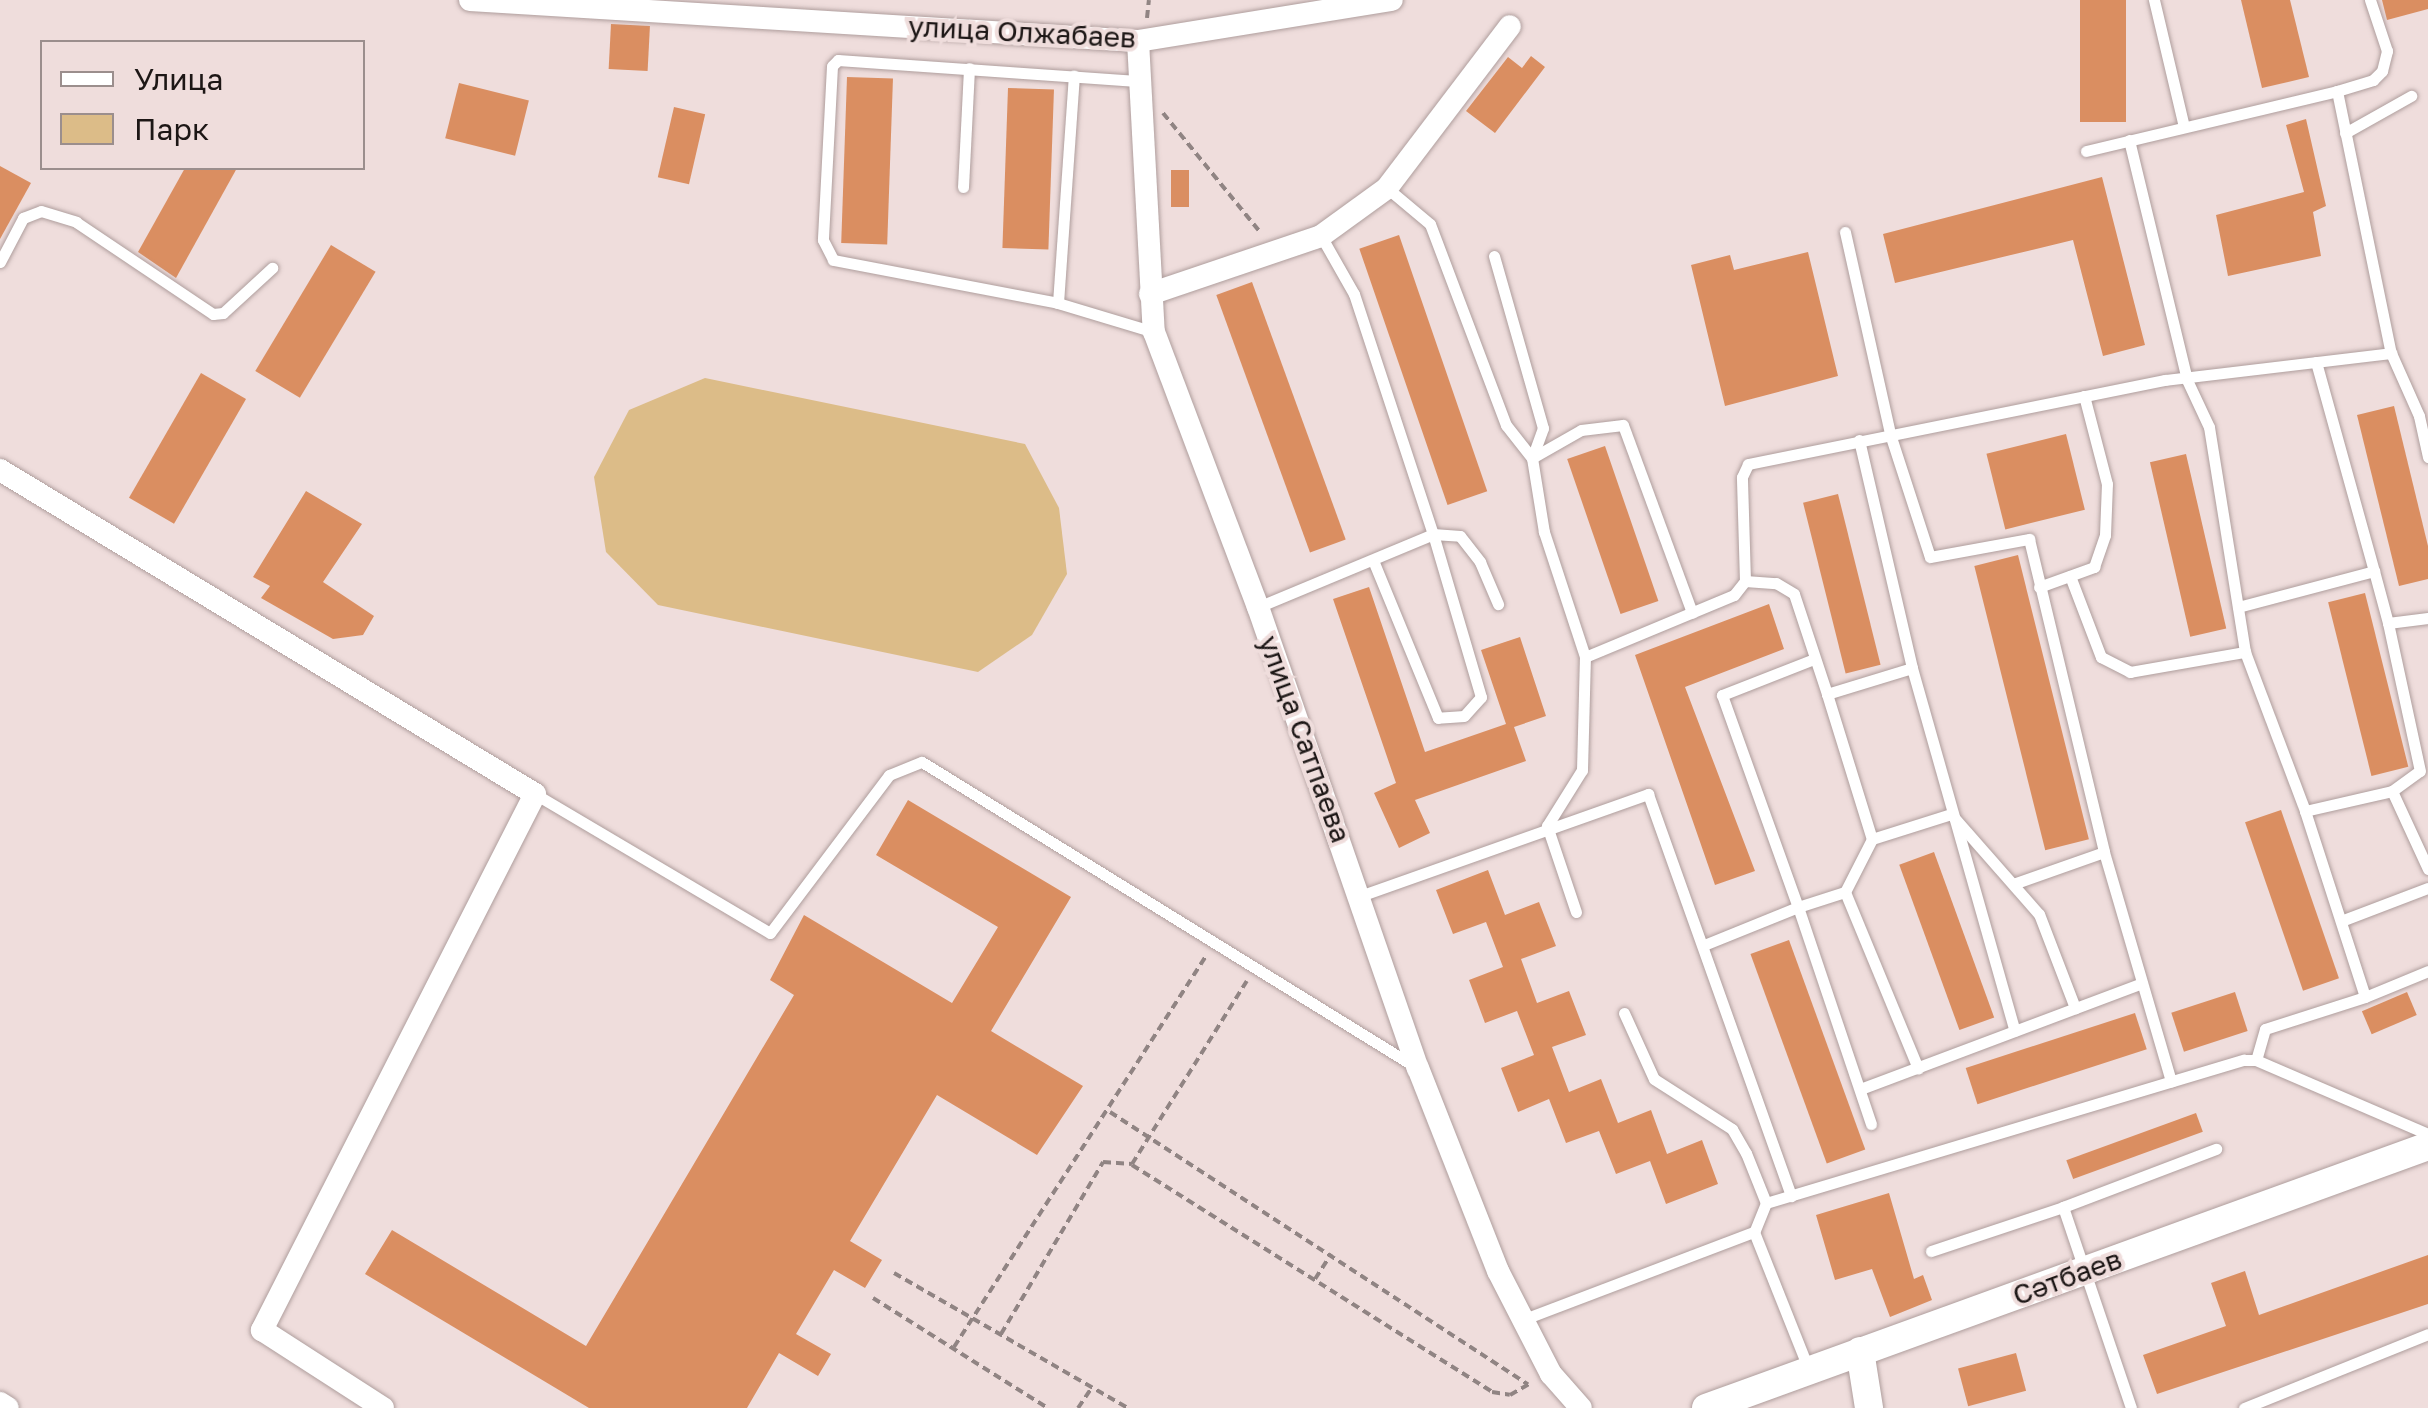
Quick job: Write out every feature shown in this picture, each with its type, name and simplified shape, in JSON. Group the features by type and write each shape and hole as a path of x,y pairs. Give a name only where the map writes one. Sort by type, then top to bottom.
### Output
{"street":[{"name":"улица Олжабаев","path":"470,0 1138,40 1392,0"},
{"path":"1150,294 1321,236 1387,188 1510,26"},
{"name":"улица Сатпаева","path":"1138,40 1154,332 1258,607 1418,1068 1522,1320 1552,1374 1580,1408"},
{"path":"0,470 535,794 262,1330 384,1408"},
{"name":"Сәтбаев","path":"1706,1408 2428,1146"},
{"path":"1860,1352 1870,1408"},
{"path":"0,1403 8,1408"}],"lane":[{"path":"2154,0 2184,127"},
{"path":"2086,150 2373,80 2382,70 2387,51 2370,0"},
{"path":"1138,81 850,59 832,66 827,255 1058,303 1154,332"},
{"path":"963,187 969,68"},
{"path":"1058,303 1074,76"},
{"path":"2337,91 2391,352 2419,416 2428,458"},
{"path":"2346,133 2411,96"},
{"path":"2129,140 2187,380 2209,427 2245,652 2306,811 2365,997"},
{"path":"1387,188 1430,224 1506,424 1532,458 1544,532 1585,657 1582,770 1548,826 1576,912"},
{"path":"0,262 23,218 41,211 76,222 213,314 224,313 272,268"},
{"path":"1845,232 1890,434 1930,558 2030,538 2104,852 2172,1082"},
{"path":"1321,236 1354,294 1434,534 1481,697 1464,716 1438,718 1373,560"},
{"path":"1494,256 1543,428 1532,458"},
{"path":"1585,657 1734,595 1745,581 1742,477 1748,464 2084,396 2391,352"},
{"path":"2306,811 2392,791 2420,771 2388,623 2316,362"},
{"path":"2040,586 2094,567 2105,535 2106,484 2084,396"},
{"path":"1532,458 1581,430 1623,426 1692,614"},
{"path":"1860,440 1912,668 2015,1031"},
{"path":"1258,607 1434,534 1460,536 1480,562 1498,604"},
{"path":"2238,607 2374,571"},
{"path":"2070,576 2101,657 2130,672 2245,652"},
{"path":"1704,945 1846,892 1872,839 1794,594 1776,583 1745,581"},
{"path":"2388,623 2428,618"},
{"path":"1814,659 1722,695 1863,1088 1872,1124"},
{"path":"1827,694 1912,668"},
{"path":"2414,738 2428,734"},
{"path":"535,794 770,933 889,775 922,762 1418,1068"},
{"path":"2392,791 2428,869"},
{"path":"1360,896 1548,826 1648,794 1791,1196"},
{"path":"1872,839 1951,814"},
{"path":"1951,814 2016,883 2039,914 2075,1008"},
{"path":"2016,883 2104,852"},
{"path":"2340,921 2428,888"},
{"path":"1846,892 1918,1068"},
{"path":"2256,1060 2265,1029 2365,997 2428,971"},
{"path":"1863,1088 2142,983"},
{"path":"1624,1012 1654,1080 1732,1129 1766,1204 1754,1232 1809,1370"},
{"path":"1766,1204 2256,1060 2428,1134"},
{"path":"1931,1251 2063,1207 2216,1148"},
{"path":"2063,1207 2081,1272 2131,1408"},
{"path":"1522,1320 1754,1232"},
{"path":"2244,1408 2428,1334"}],"path":[{"path":"1138,81 1224,182 1275,254"},
{"path":"954,1347 1110,1112 1207,953 1221,962"},
{"path":"1132,1164 1248,979 1235,970"},
{"path":"1110,1112 1528,1384"},
{"path":"1001,1334 1103,1162 1132,1164 1492,1392 1510,1395 1552,1374"},
{"path":"1314,1281 1331,1254"},
{"path":"894,1273 1128,1408"},
{"path":"873,1298 1048,1408"},
{"path":"1078,1408 1092,1387"}],"green space":[{"path":"705,378 1025,444 1059,508 1067,574 1032,635 978,672 658,605 606,552 594,477 629,410"}],"building":[{"path":"2080,0 2126,0 2126,122 2080,122"},
{"path":"2241,0 2290,0 2309,77 2262,88"},
{"path":"2382,0 2428,0 2428,9 2387,20"},
{"path":"611,24 650,26 648,71 609,69"},
{"path":"1531,56 1545,67 1495,133 1466,111 1508,57 1522,68"},
{"path":"847,77 893,79 887,245 841,243"},
{"path":"459,83 529,100 515,156 445,138"},
{"path":"1008,88 1054,90 1048,250 1002,248"},
{"path":"674,107 705,114 689,184 658,177"},
{"path":"2306,119 2326,206 2313,212 2321,256 2228,276 2216,215 2304,192 2286,125"},
{"path":"0,166 31,183 0,239"},
{"path":"184,170 236,170 176,278 138,252"},
{"path":"1171,170 1189,170 1189,207 1171,207"},
{"path":"2102,177 2145,345 2103,356 2073,240 1895,283 1883,234"},
{"path":"1399,235 1487,491 1448,505 1359,249"},
{"path":"331,245 376,272 300,398 255,371"},
{"path":"1808,252 1838,376 1725,406 1691,265 1730,255 1734,270"},
{"path":"1252,282 1346,539 1310,552 1216,295"},
{"path":"201,373 246,399 174,524 129,498"},
{"path":"2394,406 2428,546 2428,579 2399,586 2357,415"},
{"path":"2066,434 2085,510 2005,530 1986,454"},
{"path":"1605,446 1658,601 1621,614 1567,459"},
{"path":"2186,454 2226,628 2190,637 2150,462"},
{"path":"306,491 362,524 323,582 374,616 363,635 333,639 261,598 270,586 253,577"},
{"path":"1838,494 1881,665 1846,673 1803,503"},
{"path":"2018,555 2089,839 2045,850 1974,566"},
{"path":"1369,587 1425,752 1506,724 1481,650 1520,637 1546,716 1514,727 1526,761 1415,800 1430,833 1399,848 1374,793 1396,783 1333,599"},
{"path":"2365,593 2408,767 2371,776 2328,602"},
{"path":"1769,604 1784,649 1685,687 1755,871 1715,885 1635,655"},
{"path":"908,800 1071,897 991,1031 1083,1086 1037,1155 937,1095 850,1241 882,1260 865,1288 834,1270 796,1334 831,1354 818,1376 779,1353 747,1408 589,1408 365,1274 392,1230 586,1346 794,995 770,980 804,915 952,1003 998,927 876,855"},
{"path":"2281,810 2339,978 2303,991 2245,822"},
{"path":"1934,852 1994,1017 1959,1030 1899,865"},
{"path":"1488,870 1505,915 1539,902 1556,946 1521,959 1537,1003 1569,991 1586,1035 1552,1047 1569,1092 1601,1079 1618,1123 1651,1110 1667,1154 1702,1140 1718,1184 1666,1204 1650,1161 1616,1174 1599,1131 1566,1143 1549,1099 1518,1112 1501,1068 1534,1055 1517,1011 1485,1023 1469,980 1503,967 1486,922 1453,934 1436,890"},
{"path":"1789,940 1865,1150 1827,1164 1750,954"},
{"path":"2235,992 2248,1031 2184,1052 2171,1013"},
{"path":"2407,992 2417,1015 2372,1034 2362,1011"},
{"path":"2135,1013 2147,1049 1977,1104 1966,1068"},
{"path":"2196,1113 2203,1132 2073,1179 2066,1160"},
{"path":"1889,1193 1914,1279 1923,1275 1932,1300 1890,1317 1872,1269 1835,1280 1816,1215"},
{"path":"2428,1255 2428,1304 2157,1394 2143,1355 2226,1326 2211,1283 2245,1271 2259,1315"},
{"path":"2016,1353 2026,1391 1968,1406 1958,1369"}]}
